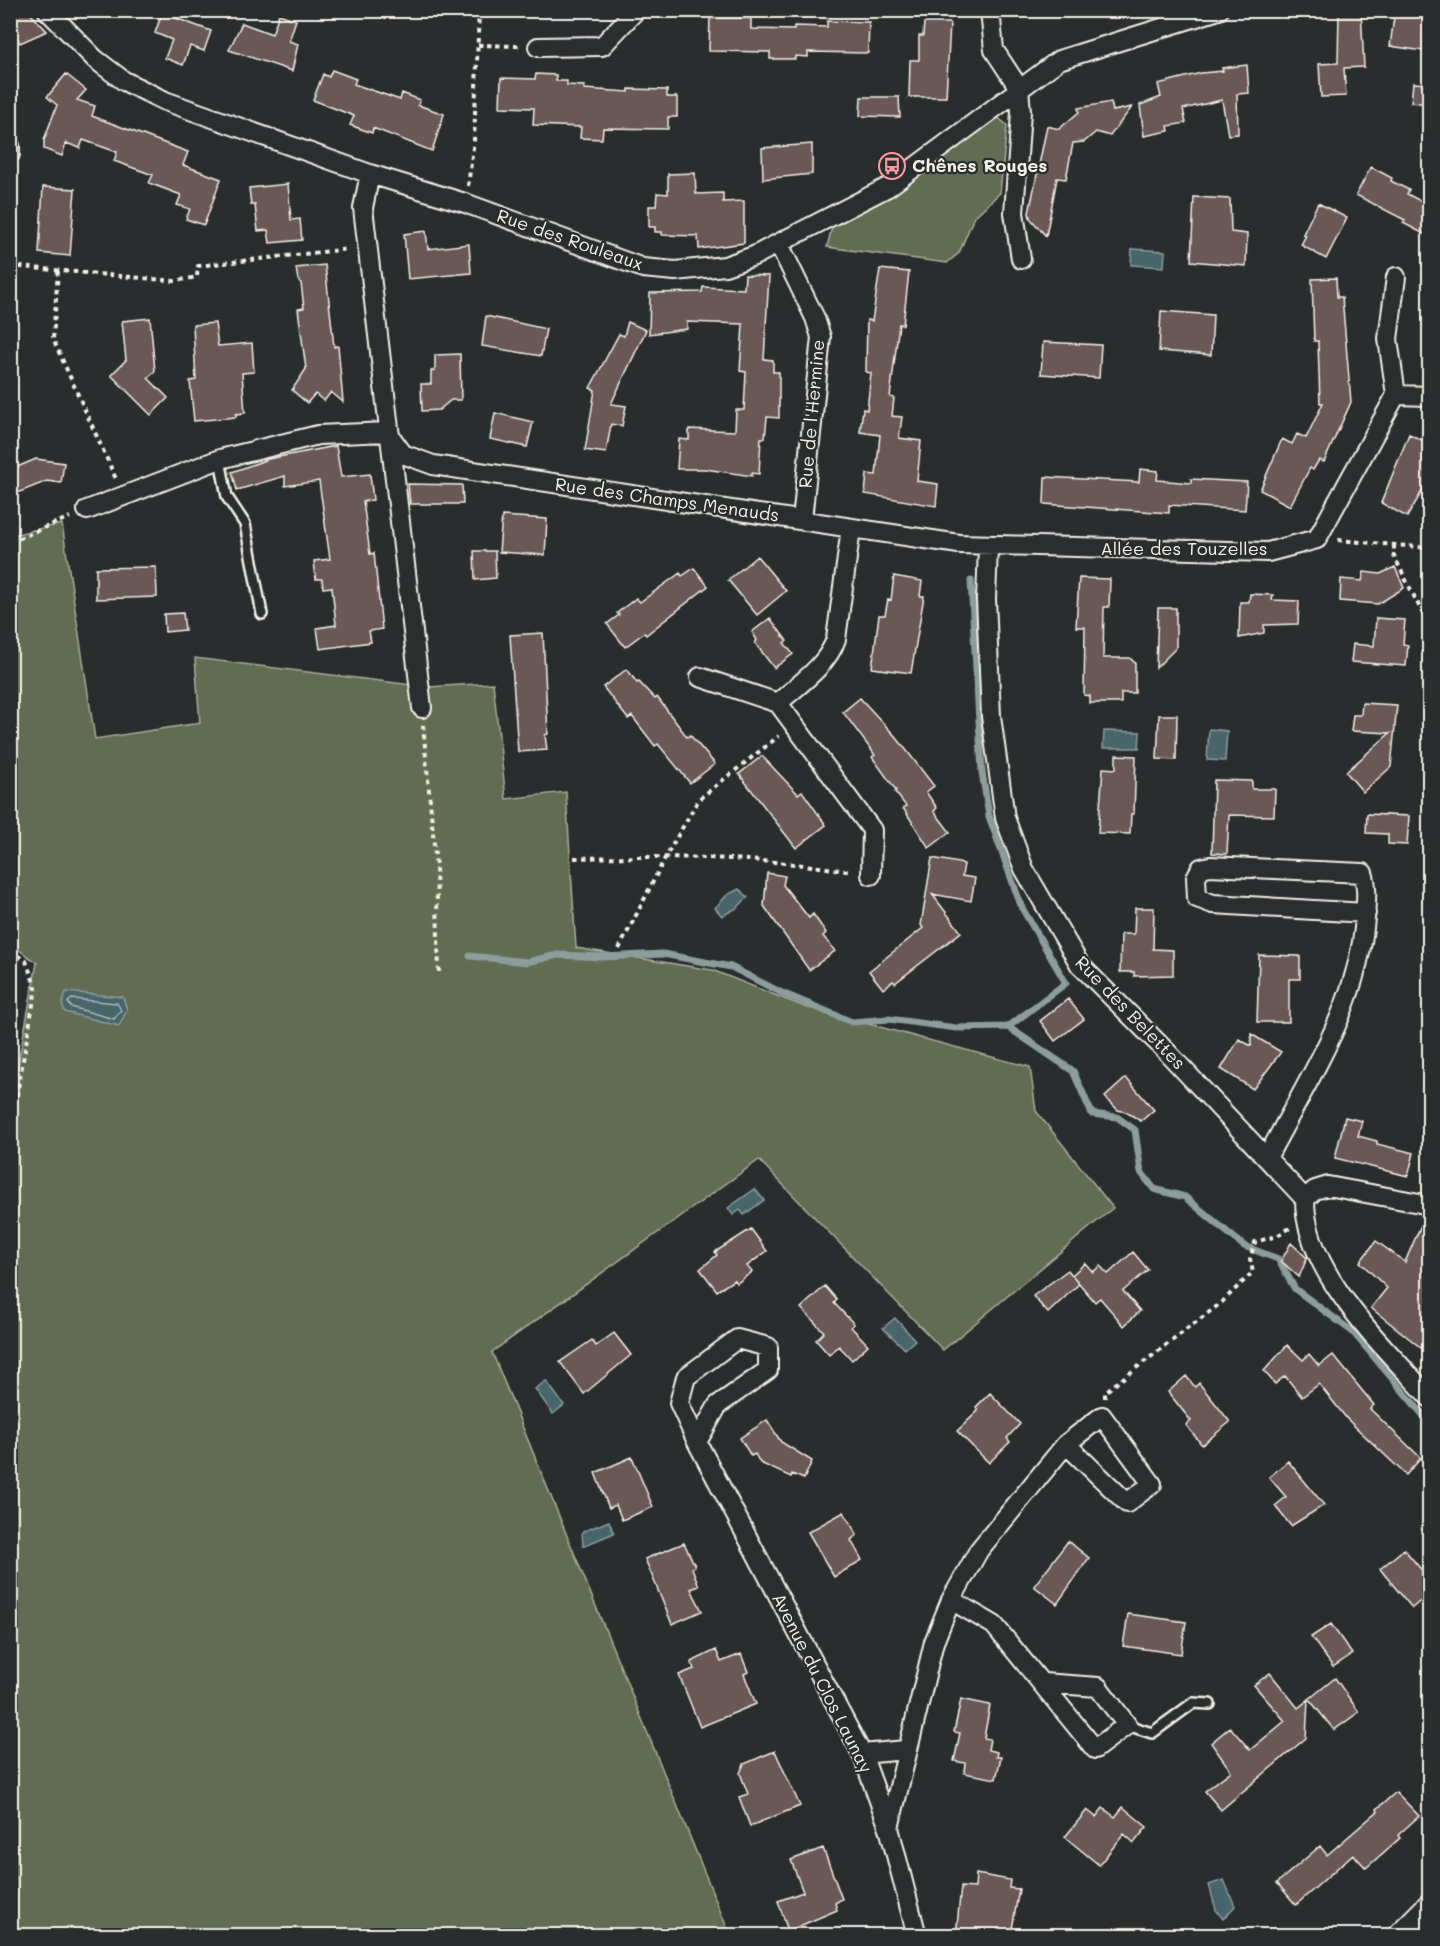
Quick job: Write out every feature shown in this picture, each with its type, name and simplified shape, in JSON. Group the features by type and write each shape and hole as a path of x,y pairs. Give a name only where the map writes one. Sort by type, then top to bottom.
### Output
{"street":[{"name":"Rue des Rouleaux","path":"47,10 95,59 124,81 165,101 370,174 465,203 643,268 675,271 725,266 779,244 888,187 1059,60 1219,10"},
{"path":"538,47 602,46 636,10"},
{"path":"990,10 994,50 1019,88 1021,112 1014,213 1021,259"},
{"path":"10,146 10,154"},
{"path":"370,174 363,208 387,432 422,708"},
{"name":"Rue de l'Hermine","path":"779,244 815,318 821,337 802,520"},
{"path":"1317,539 1396,395 1388,339 1396,277"},
{"path":"1396,395 1430,396"},
{"path":"87,510 220,459 318,435 387,432"},
{"name":"Rue des Champs Menauds","path":"387,432 403,454 433,465 959,544"},
{"path":"778,703 832,652 836,639 851,528"},
{"name":"Allée des Touzelles","path":"959,544 988,547 1268,552 1317,539"},
{"name":"Rue des Belettes","path":"988,547 986,600 991,716 1005,818 1024,869 1080,965 1268,1156 1305,1199"},
{"path":"700,677 778,703 873,830 871,875"},
{"path":"1268,1156 1331,1041 1342,1015 1358,968 1366,913 1367,883 1363,873 1210,866 1201,868 1196,878 1197,898 1213,904 1366,913"},
{"path":"1430,1205 1328,1186 1316,1190 1305,1199 1305,1219 1324,1268 1372,1334 1430,1398"},
{"name":"Avenue du Clos Launay","path":"697,1442 718,1404 768,1370 768,1347 737,1339 686,1377 679,1403 697,1442 862,1754 889,1828 917,1935"},
{"path":"889,1828 934,1641 951,1600 979,1550 1066,1444 1102,1416 1152,1484 1127,1503 1066,1444"},
{"path":"951,1600 994,1625 1095,1749 1127,1725 1098,1687 1043,1683"},
{"path":"862,1754 906,1750"},
{"path":"1401,1935 1430,1907"}],"lane":[{"path":"220,459 227,497 245,524 262,614"},
{"path":"1127,1725 1152,1732 1193,1704 1210,1704"}],"path":[{"path":"465,203 474,140 479,10"},
{"path":"478,45 538,47"},
{"path":"10,267 175,280 197,277 198,266 368,248"},
{"path":"58,271 53,339 124,496"},
{"path":"10,542 87,510"},
{"path":"1317,539 1430,548"},
{"path":"1394,545 1394,555 1430,628"},
{"path":"422,708 436,867 439,973"},
{"path":"619,949 666,856 699,799 794,724"},
{"path":"574,858 666,856 809,864 871,875"},
{"path":"10,951 27,962 36,988 10,1133"},
{"path":"1102,1416 1106,1392 1221,1303 1253,1272 1250,1259 1254,1242 1277,1236 1305,1219"}],"green space":[{"path":"996,116 1007,125 1000,193 974,217 959,253 947,263 827,247 833,223"},
{"path":"62,524 95,739 200,723 195,658 428,687 493,683 506,799 566,792 576,948 712,970 805,1007 1030,1067 1036,1111 1113,1208 943,1350 759,1160 492,1352 730,1935 11,1935 10,1107 37,963 11,944 11,535"}],"water":[{"path":"1132,249 1165,251 1164,267 1131,265"},
{"path":"1209,729 1227,731 1225,761 1207,760"},
{"path":"1104,731 1140,732 1139,748 1103,748"},
{"path":"739,889 748,897 737,908 722,916 715,908 727,895"},
{"path":"66,992 123,997 127,1010 119,1026 65,1012 62,1005"},
{"path":"755,1189 764,1200 744,1215 740,1210 733,1215 728,1208"},
{"path":"895,1318 915,1340 905,1349 883,1328"},
{"path":"546,1381 564,1405 553,1414 535,1389"},
{"path":"609,1521 614,1533 583,1546 582,1532"},
{"path":"1224,1880 1235,1906 1223,1919 1216,1910 1209,1885"}],"building":[{"path":"19,10 27,10 47,31 20,43 10,23 10,15"},
{"path":"1339,10 1361,10 1364,67 1344,68 1346,96 1321,97 1319,64 1338,63"},
{"path":"1395,10 1430,10 1430,52 1390,46"},
{"path":"162,13 211,31 204,51 190,46 183,65 165,58 172,40 155,33"},
{"path":"279,14 296,20 289,41 298,44 292,71 229,50 242,23 272,34"},
{"path":"710,18 751,18 751,29 794,30 794,26 827,27 827,21 869,22 868,53 808,52 808,57 770,59 770,52 709,51"},
{"path":"924,23 950,23 946,97 909,97 910,60 919,60 919,36 923,36"},
{"path":"1247,65 1249,93 1237,94 1238,134 1228,135 1222,100 1183,109 1186,123 1168,126 1169,131 1144,136 1140,105 1161,97 1158,84 1201,73 1223,71 1222,68"},
{"path":"332,70 356,79 354,84 400,100 402,93 420,100 418,105 444,114 432,151 373,128 372,133 350,125 354,116 313,100 323,74 329,77"},
{"path":"66,74 86,90 77,100 95,106 92,116 188,152 183,165 221,179 204,225 186,219 190,209 177,205 181,195 149,183 153,175 114,161 117,152 83,140 80,148 66,143 62,156 44,149 44,140 57,105 47,97"},
{"path":"536,74 556,75 556,81 567,81 567,85 584,86 584,89 629,92 629,89 667,90 667,97 677,97 677,117 668,117 668,129 603,128 602,139 580,138 581,127 533,125 534,108 500,107 501,78 535,79"},
{"path":"1413,83 1430,84 1430,104 1411,102"},
{"path":"861,97 899,97 900,117 860,116"},
{"path":"1111,102 1113,111 1132,107 1110,136 1096,132 1084,142 1073,143 1066,179 1057,178 1046,236 1030,218 1029,213 1047,126 1059,129 1079,112 1078,108"},
{"path":"812,144 812,174 763,179 762,148"},
{"path":"1371,167 1409,190 1407,194 1430,206 1430,237 1403,223 1405,220 1356,195"},
{"path":"695,173 696,194 723,193 723,202 744,201 744,243 699,249 698,236 662,235 662,232 655,232 655,227 649,227 649,206 656,206 657,193 668,194 668,174"},
{"path":"288,184 291,220 300,219 302,240 270,243 268,230 258,231 255,205 251,205 249,188"},
{"path":"43,187 75,189 70,256 39,253"},
{"path":"1194,197 1230,199 1231,232 1247,234 1246,266 1191,261"},
{"path":"1318,203 1347,218 1326,259 1301,245 1306,235 1303,234"},
{"path":"426,231 428,249 469,244 471,273 408,279 404,234"},
{"path":"325,265 334,347 338,346 343,402 331,392 324,401 315,394 307,403 292,390 306,369 298,309 304,308 301,283 298,280 296,268"},
{"path":"880,269 909,272 903,325 899,324 890,397 894,398 892,416 902,417 899,438 921,441 917,481 938,484 936,506 865,494 867,474 876,475 880,435 860,432 863,409 867,410 871,373 866,372 867,320 872,321"},
{"path":"745,275 769,276 764,359 773,360 773,372 779,372 779,418 767,417 765,438 761,438 759,474 752,473 752,476 705,469 677,469 679,439 689,440 689,429 735,431 736,410 744,410 746,372 740,371 743,324 687,322 687,329 649,334 650,293 702,292 703,287 744,289"},
{"path":"1336,278 1337,297 1342,297 1351,402 1324,462 1319,460 1313,470 1310,468 1290,506 1260,490 1282,439 1292,444 1297,434 1306,438 1323,403 1320,403 1318,341 1314,341 1312,279"},
{"path":"1161,311 1213,315 1211,355 1159,351"},
{"path":"486,316 546,329 541,356 482,346"},
{"path":"150,318 155,371 148,378 168,398 151,415 111,375 126,360 122,321"},
{"path":"628,322 646,330 611,404 626,406 622,426 611,424 606,453 585,450 595,390 590,388 619,334 624,336"},
{"path":"215,323 218,346 252,343 254,372 242,373 245,413 236,414 236,417 194,421 190,381 196,380 193,325"},
{"path":"1043,342 1101,345 1099,378 1041,374"},
{"path":"460,354 461,400 451,400 439,410 422,411 421,384 431,384 431,371 435,370 435,355"},
{"path":"495,413 533,422 527,447 490,439"},
{"path":"1409,434 1430,444 1430,478 1407,517 1381,503"},
{"path":"336,446 341,477 370,474 373,500 363,501 370,554 374,553 382,629 369,631 371,642 320,649 317,628 336,625 332,587 323,588 322,579 316,579 314,561 330,559 319,481 285,486 285,476 237,490 232,472 268,459"},
{"path":"36,459 64,463 61,483 47,481 10,496 10,470"},
{"path":"1140,469 1158,471 1157,480 1191,483 1191,479 1247,482 1245,510 1169,505 1169,513 1044,504 1045,477 1139,482"},
{"path":"408,484 462,485 463,504 410,504"},
{"path":"502,516 547,519 545,555 499,552"},
{"path":"474,551 495,551 496,578 475,580"},
{"path":"757,556 786,591 757,615 728,580"},
{"path":"156,567 157,597 96,599 96,568"},
{"path":"1395,567 1404,588 1378,604 1340,601 1341,579 1362,581 1364,572 1380,574"},
{"path":"694,568 708,586 646,635 644,633 625,647 607,624 636,598 640,602 680,573 682,576"},
{"path":"894,576 922,581 920,596 924,596 911,673 872,668 879,615 885,615 888,599 891,600"},
{"path":"1079,578 1110,579 1109,607 1104,607 1103,658 1130,658 1135,663 1135,693 1121,693 1121,703 1090,703 1090,696 1084,695 1085,627 1076,627"},
{"path":"1250,594 1273,595 1272,600 1299,601 1298,624 1264,625 1264,633 1239,638 1240,602 1249,602"},
{"path":"1158,608 1176,608 1176,648 1156,668"},
{"path":"183,613 185,630 165,632 164,614"},
{"path":"770,618 787,641 784,643 793,654 774,668 755,643 757,640 752,632"},
{"path":"1376,618 1405,620 1403,644 1408,645 1406,666 1351,662 1353,644 1374,646"},
{"path":"543,633 547,750 518,752 510,635"},
{"path":"627,669 637,683 639,682 655,699 657,697 687,737 690,735 715,764 690,783 658,744 655,746 632,716 628,719 603,687"},
{"path":"860,698 897,738 934,786 926,792 937,808 934,811 950,832 929,848 903,808 906,806 895,792 896,790 872,757 875,755 843,712"},
{"path":"1362,703 1397,705 1391,767 1363,792 1346,772 1390,733 1351,731 1353,715 1361,715"},
{"path":"1159,715 1177,715 1176,760 1157,759"},
{"path":"1116,755 1136,756 1134,814 1131,814 1130,834 1098,833 1103,768 1116,769"},
{"path":"762,756 798,794 802,791 826,825 796,848 739,774"},
{"path":"1214,780 1252,781 1252,789 1275,789 1274,816 1229,815 1227,854 1212,853"},
{"path":"1367,814 1409,816 1407,845 1388,844 1388,834 1366,833"},
{"path":"932,858 964,864 962,876 975,878 971,901 932,894 961,932 895,983 893,981 883,989 869,971 923,928 921,925"},
{"path":"767,873 785,876 783,885 809,918 813,914 826,933 823,936 835,951 809,970 764,906"},
{"path":"1135,908 1154,908 1153,949 1173,950 1173,975 1134,976 1134,972 1120,972 1121,934 1134,934"},
{"path":"1259,955 1300,956 1300,979 1289,979 1289,1022 1257,1022"},
{"path":"1068,999 1084,1019 1055,1041 1040,1021"},
{"path":"1251,1034 1281,1052 1253,1089 1221,1069 1239,1039 1251,1046"},
{"path":"1126,1078 1154,1110 1141,1121 1118,1110 1105,1097"},
{"path":"1345,1117 1362,1121 1358,1136 1377,1141 1377,1144 1414,1153 1408,1176 1335,1158"},
{"path":"1425,1216 1430,1216 1430,1355 1371,1308 1387,1288 1360,1262 1376,1241 1405,1262"},
{"path":"751,1229 767,1251 747,1266 752,1272 737,1283 734,1280 717,1291 700,1269 717,1255 715,1252"},
{"path":"1291,1243 1307,1258 1299,1277 1281,1261"},
{"path":"1133,1252 1148,1270 1123,1291 1140,1311 1124,1326 1100,1298 1095,1302 1072,1275 1085,1263 1093,1272 1100,1266 1108,1274"},
{"path":"1068,1270 1079,1284 1048,1313 1033,1296"},
{"path":"825,1286 837,1300 834,1303 854,1324 851,1327 868,1345 852,1360 839,1346 829,1355 816,1340 824,1332 801,1308"},
{"path":"614,1333 631,1355 584,1394 560,1362 592,1340 596,1346"},
{"path":"1287,1345 1303,1360 1309,1354 1319,1366 1333,1355 1374,1405 1370,1409 1421,1458 1406,1475 1347,1419 1319,1384 1302,1397 1285,1376 1275,1384 1264,1371"},
{"path":"1186,1376 1195,1387 1199,1383 1230,1422 1202,1445 1186,1425 1191,1421 1168,1392"},
{"path":"990,1393 1020,1424 1007,1438 1010,1442 989,1463 957,1431 978,1411 976,1407"},
{"path":"767,1420 781,1442 812,1461 804,1479 792,1474 791,1477 760,1463 755,1454 751,1456 740,1438"},
{"path":"632,1457 653,1507 622,1520 616,1505 609,1508 595,1473"},
{"path":"1288,1461 1324,1505 1291,1526 1275,1506 1286,1497 1269,1477"},
{"path":"844,1512 857,1535 851,1540 862,1560 834,1577 808,1532"},
{"path":"1068,1541 1089,1558 1057,1604 1034,1586"},
{"path":"684,1543 695,1566 692,1568 699,1586 691,1589 702,1611 672,1624 645,1559"},
{"path":"1404,1549 1430,1580 1430,1593 1412,1608 1380,1569"},
{"path":"1128,1614 1186,1622 1181,1654 1123,1646"},
{"path":"1331,1624 1352,1654 1333,1667 1311,1637"},
{"path":"716,1650 721,1662 741,1654 748,1672 744,1674 756,1704 700,1727 679,1675 694,1669 691,1662"},
{"path":"1270,1673 1298,1708 1308,1700 1306,1738 1221,1810 1205,1791 1231,1771 1211,1743 1230,1727 1250,1750 1285,1721 1254,1685"},
{"path":"1335,1678 1359,1712 1334,1730 1309,1699"},
{"path":"961,1699 990,1705 984,1738 990,1739 988,1750 997,1752 996,1757 1001,1757 996,1779 964,1773 965,1763 954,1761 960,1733 954,1732"},
{"path":"775,1751 800,1806 750,1826 739,1797 748,1794 740,1773 744,1764"},
{"path":"1396,1792 1419,1816 1398,1835 1400,1838 1366,1868 1353,1854 1296,1905 1277,1883 1320,1846 1327,1855 1378,1811 1377,1809"},
{"path":"1123,1807 1147,1827 1134,1843 1124,1834 1099,1865 1065,1837 1087,1810 1096,1817 1103,1808 1115,1817"},
{"path":"823,1848 842,1899 835,1903 837,1910 788,1931 778,1901 803,1892 791,1860"},
{"path":"976,1874 1010,1880 1009,1888 1019,1889 1011,1935 956,1935 961,1887 975,1888"}],"waterway":[{"path":"971,581 982,772 989,816 1022,908 1066,983 1008,1027 1073,1071 1092,1114 1117,1117 1135,1130 1141,1172 1154,1189 1185,1197 1244,1246 1278,1259 1295,1289 1353,1332 1430,1423"},
{"path":"470,956 527,962 558,955 603,957 663,954 731,967 782,993 852,1022 889,1019 956,1028 1008,1027"}],"place":[{"name":"Chênes Rouges","path":"892,166"}]}
